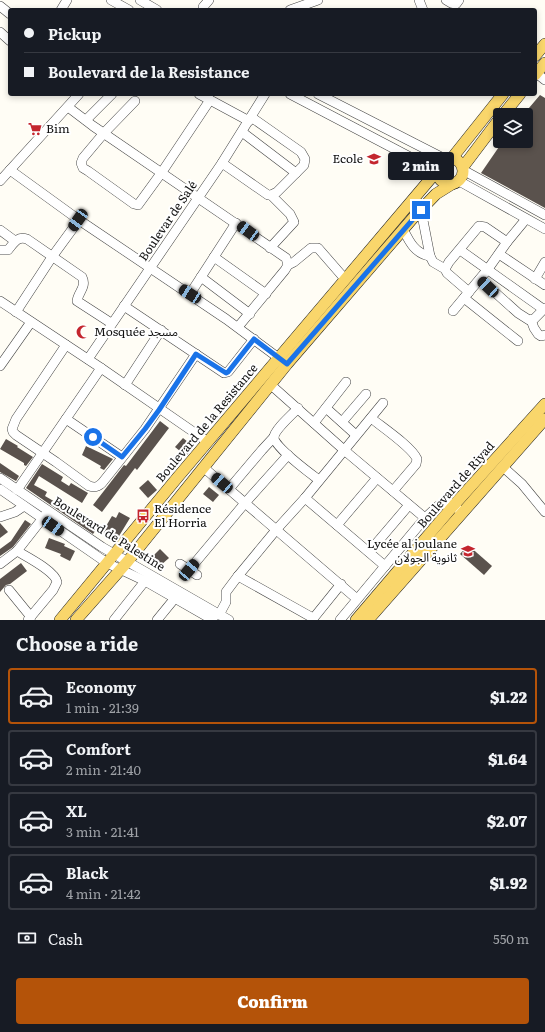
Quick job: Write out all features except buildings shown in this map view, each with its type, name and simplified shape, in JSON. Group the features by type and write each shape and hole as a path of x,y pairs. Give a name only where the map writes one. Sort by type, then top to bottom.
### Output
{"main road":[{"path":"537,54 545,44"},
{"path":"538,75 545,63"},
{"path":"493,128 463,169 463,174 455,183 448,184 441,180 438,170 442,162 449,159 501,96"},
{"path":"509,108 518,96"},
{"path":"449,159 458,161 463,169"},
{"name":"Boulevard de la Resistance","path":"76,620 124,565 271,385 283,361 345,279 438,170"},
{"name":"Boulevard de la Resistance","path":"64,619 111,558 208,442 436,194 455,183"},
{"name":"Boulevard de Riyad","path":"368,620 545,404"},
{"name":"Boulevard de Riyad","path":"356,620 458,509 503,466 545,419"}],"street":[{"path":"111,0 125,8"},
{"path":"140,0 152,8"},
{"path":"203,8 209,0"},
{"path":"446,0 451,4 456,4 459,0"},
{"path":"297,8 315,3"},
{"path":"0,6 8,12"},
{"path":"0,32 8,38"},
{"path":"0,181 76,96"},
{"path":"86,120 110,96"},
{"path":"203,96 250,119 292,145 303,154 305,163 277,192 271,196"},
{"name":"Boulevar de Salé","path":"88,359 110,324 124,306 222,163 264,96"},
{"path":"294,96 438,170"},
{"path":"322,96 449,159"},
{"path":"135,101 104,133 83,158 82,165 88,171 134,204 138,205 210,100"},
{"path":"68,107 286,258 288,265"},
{"path":"242,132 296,173"},
{"path":"222,163 265,194 271,196 290,214 294,222 270,248"},
{"path":"463,169 545,215"},
{"path":"10,170 78,220 238,327 283,361"},
{"path":"455,183 545,229"},
{"path":"421,210 430,256 433,262 445,269 467,295 518,341"},
{"path":"453,311 488,269 526,219"},
{"path":"16,312 78,220"},
{"path":"190,294 236,223"},
{"path":"445,269 479,226 492,231 508,242"},
{"path":"403,229 414,248 420,253 430,256"},
{"path":"0,230 15,241"},
{"path":"0,250 8,250 15,241 20,238 27,239 82,277 84,280 84,286 77,299 78,303 110,324"},
{"path":"238,327 280,277 288,265 311,248 318,248 345,279"},
{"path":"460,250 544,308 531,320"},
{"path":"499,254 545,285"},
{"path":"214,257 266,294"},
{"path":"535,279 545,262"},
{"path":"200,277 250,314"},
{"path":"480,279 518,313 531,320 538,334 542,336 545,335"},
{"path":"0,301 88,359 159,410 208,442"},
{"path":"124,306 226,373 254,339"},
{"path":"0,366 31,322"},
{"path":"125,385 161,330"},
{"path":"66,345 24,406 12,429 16,435 93,488 97,488 102,483 145,429 196,354"},
{"path":"17,490 101,368"},
{"path":"314,423 346,382"},
{"path":"271,385 376,478 425,518"},
{"path":"342,422 366,394"},
{"path":"216,617 226,602 226,592 238,576 383,403"},
{"path":"229,489 268,442 274,437 280,427 298,408"},
{"path":"326,408 356,434"},
{"path":"371,418 400,441 416,456 417,459 416,464 393,491"},
{"path":"66,419 122,457"},
{"path":"274,437 276,444 319,480"},
{"path":"189,570 244,503 288,455"},
{"path":"503,466 522,484 545,512"},
{"path":"203,467 357,599"},
{"name":"Boulevard de Palestine","path":"0,478 17,490 46,515"},
{"path":"337,525 376,478"},
{"name":"Boulevard de Palestine","path":"0,489 24,506 46,515 102,547 111,558 216,617"},
{"path":"304,498 385,566"},
{"path":"340,620 433,510 448,502 458,509"},
{"path":"369,552 409,505"},
{"path":"0,517 15,512 24,506"},
{"path":"0,564 17,551 46,515"},
{"path":"9,590 29,618 56,586 57,580 50,572 17,551"},
{"path":"180,564 197,575"},
{"name":"Boulevard de Palestine","path":"124,565 145,581 175,598 216,617 229,620"},
{"path":"238,576 312,619 341,584"},
{"path":"114,620 145,581"},
{"path":"157,620 175,598"}],"place":[{"name":"Bim","path":"35,129"},
{"name":"Ecole","path":"374,159"},
{"name":"Mosquée مسجد","path":"83,332"},
{"name":"Résidence El Horria","path":"143,516"},
{"name":"Lycée al joulane ثانوية الجولان","path":"468,551"}],"route":[{"path":"93,437 122,457 159,410 196,354 222,372 226,373 254,339 287,364 421,210"}]}
